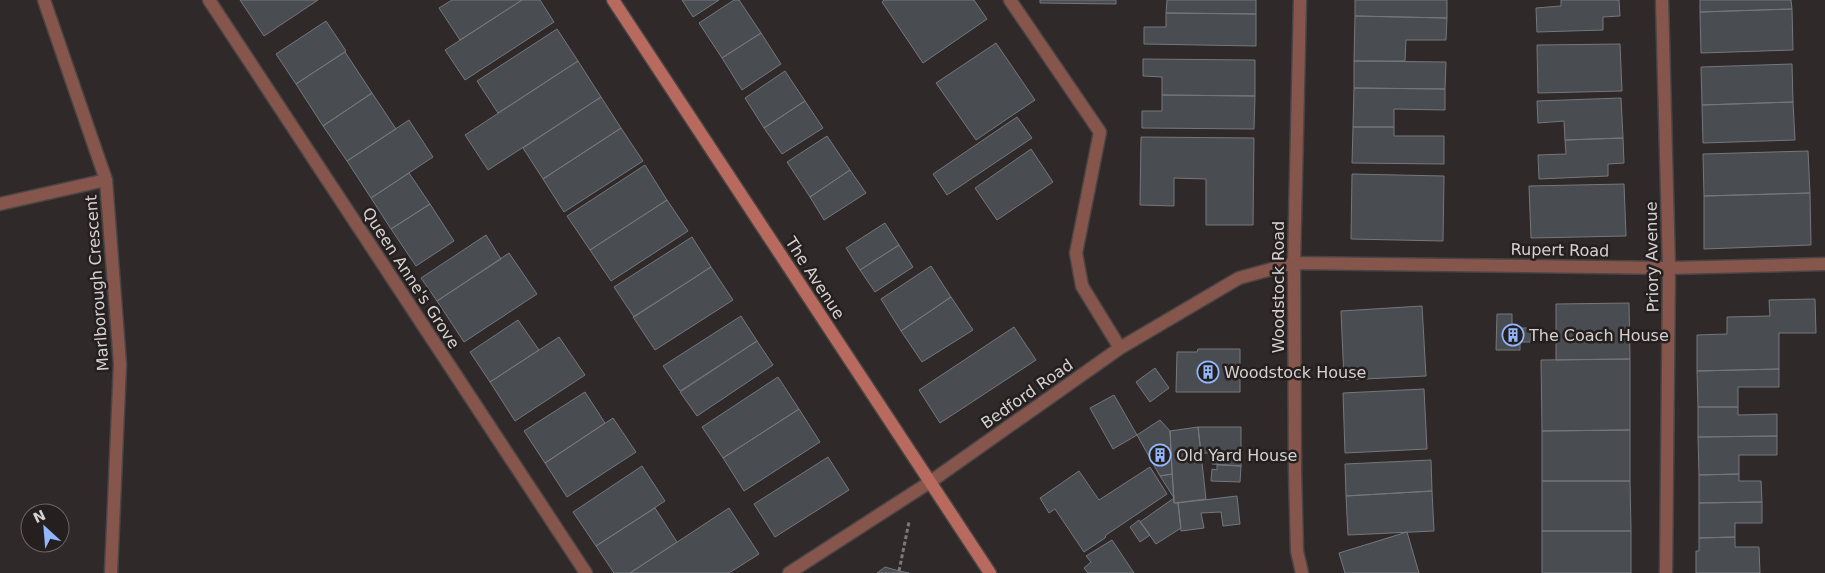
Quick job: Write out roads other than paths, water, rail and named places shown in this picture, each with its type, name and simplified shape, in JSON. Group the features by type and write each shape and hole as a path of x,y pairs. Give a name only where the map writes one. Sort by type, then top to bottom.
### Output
{"main road":[{"name":"The Avenue","path":"612,0 990,573"}],"street":[{"name":"Marlborough Crescent","path":"44,0 106,180 120,364 110,573"},
{"name":"Queen Anne's Grove","path":"209,0 586,573"},
{"path":"1010,0 1100,132 1076,253 1082,286 1120,348"},
{"name":"Woodstock Road","path":"1300,0 1294,263 1294,471 1297,551 1302,573"},
{"name":"Priory Avenue","path":"1662,0 1669,268 1666,573"},
{"path":"0,204 106,180"},
{"name":"Bedford Road","path":"789,573 930,482 1120,348 1239,278 1294,263"},
{"name":"Rupert Road","path":"1294,263 1669,268 1825,264"}],"place":[{"name":"The Coach House","path":"1513,335"},
{"name":"Woodstock House","path":"1208,372"},
{"name":"Old Yard House","path":"1160,455"}]}
